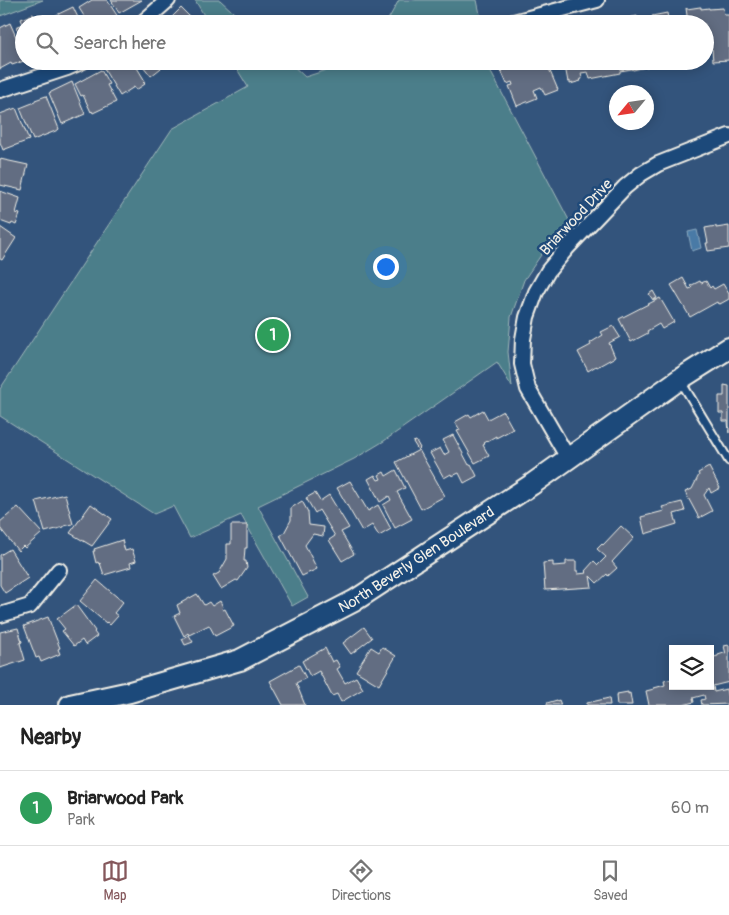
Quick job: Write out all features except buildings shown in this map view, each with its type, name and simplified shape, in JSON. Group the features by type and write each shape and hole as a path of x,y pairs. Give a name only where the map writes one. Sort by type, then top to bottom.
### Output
{"main road":[{"name":"North Beverly Glen Boulevard","path":"70,705 130,692 240,660 354,601 531,485 680,379 729,348"}],"street":[{"path":"151,15 168,0"},
{"path":"540,15 597,0"},
{"path":"0,90 61,70"},
{"name":"Briarwood Drive","path":"568,458 528,389 522,364 523,339 527,317 536,292 548,271 567,248 625,187 641,174 658,164 729,136"},
{"path":"0,615 30,606 59,570"}],"lane":[{"path":"680,379 729,461"}],"green space":[{"path":"0,0 43,0 0,16"},
{"path":"195,0 220,0 236,15 204,15"},
{"path":"399,0 477,0 480,15 391,15"},
{"path":"238,70 298,70 305,77 327,70 490,70 570,222 543,252 524,280 511,317 508,352 512,387 497,362 384,441 354,459 258,506 308,597 292,606 241,515 190,538 173,506 154,514 0,416 0,389 172,129 248,87"}],"water":[{"path":"697,230 701,248 692,251 688,232"}],"place":[{"name":"Briarwood Park","path":"273,335"}]}
